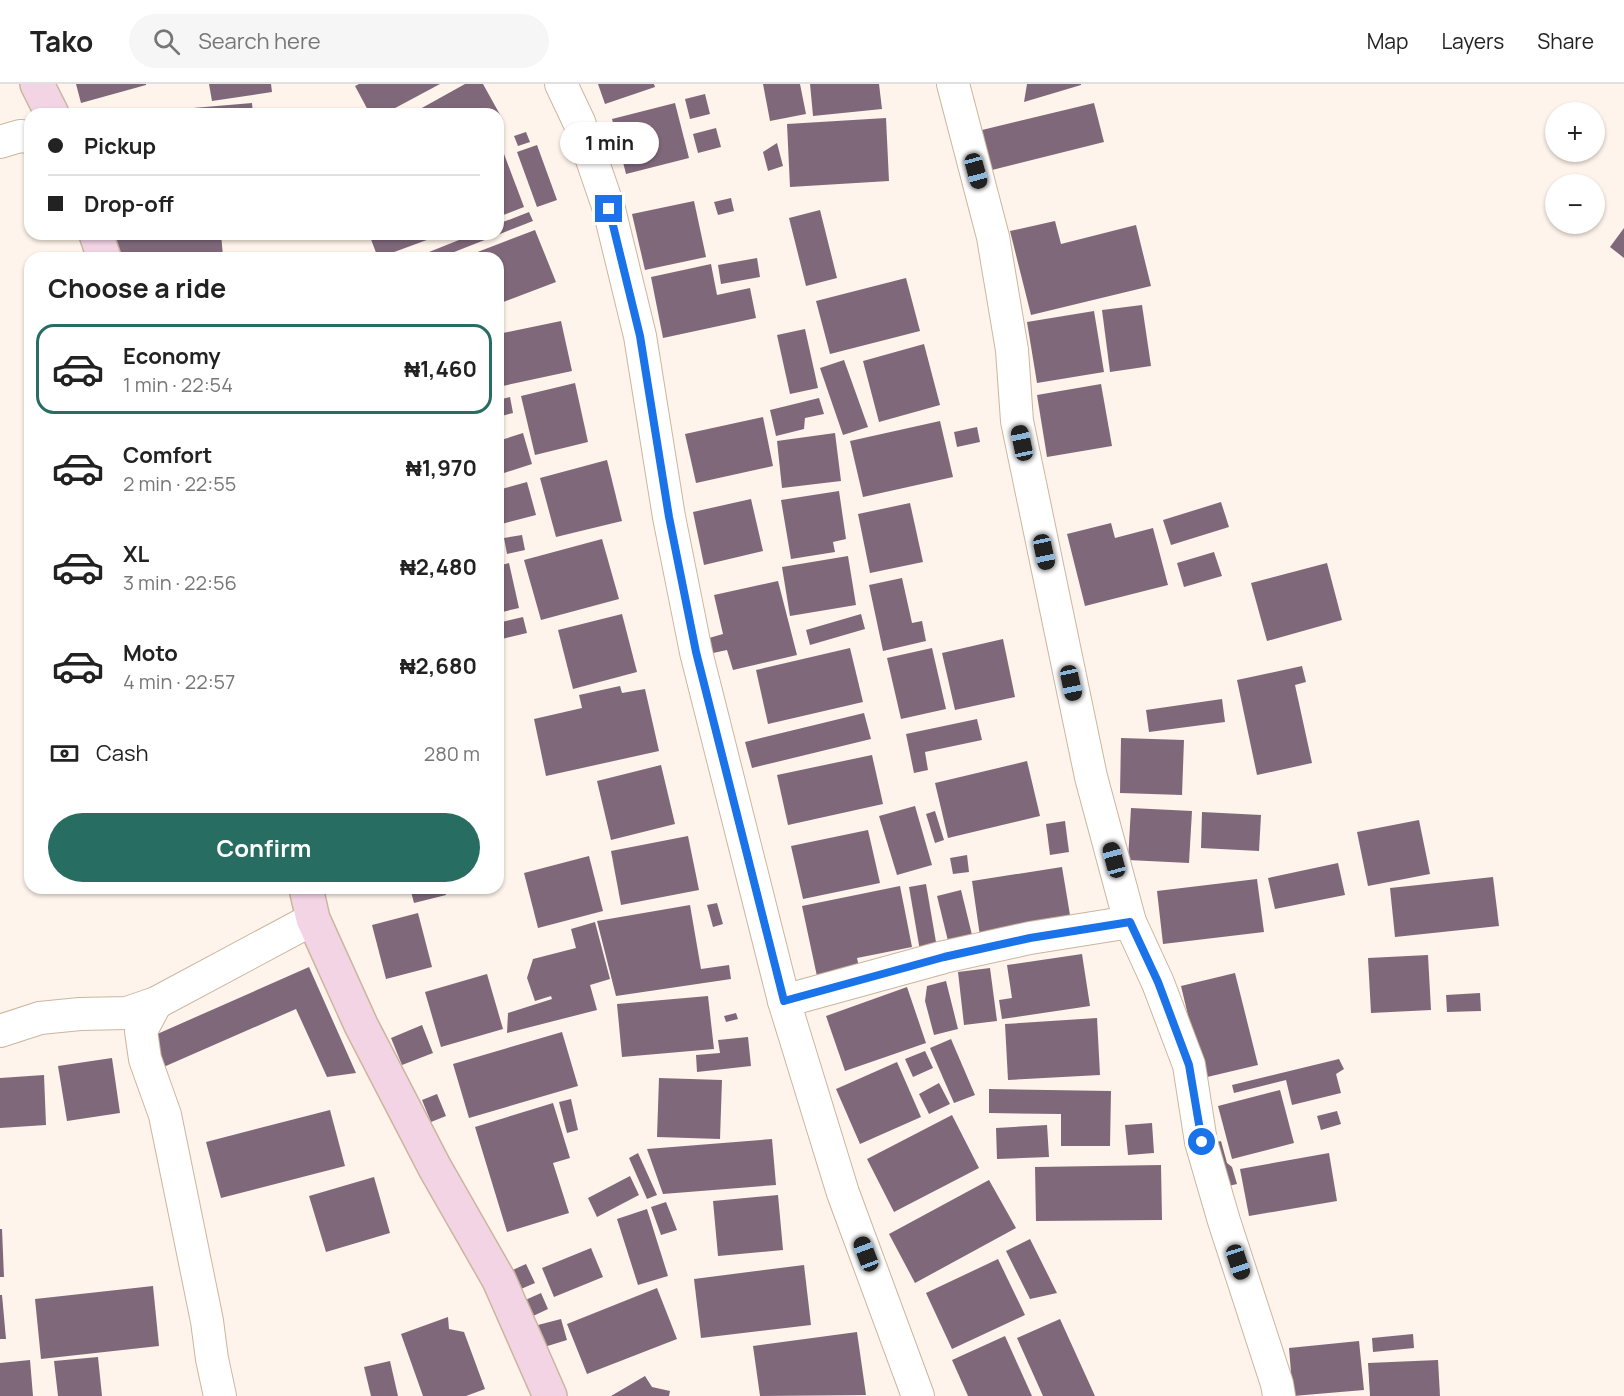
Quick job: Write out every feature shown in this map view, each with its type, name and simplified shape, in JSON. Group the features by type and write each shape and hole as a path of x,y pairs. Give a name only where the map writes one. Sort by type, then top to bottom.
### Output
{"street":[{"path":"37,84 49,108"},
{"path":"561,84 579,122 609,209 632,301 640,336 669,517 696,652 784,1001 843,1193 918,1396"},
{"path":"953,84 993,237 1012,350 1017,421 1092,777 1130,922 1158,982 1189,1065 1202,1142 1224,1221 1279,1396"},
{"path":"0,142 24,136"},
{"path":"0,1031 40,1018 127,1013 156,1003 310,903 362,1025 435,1168 499,1280 550,1396"},
{"path":"784,1001 944,957 1030,938 1130,922"},
{"path":"156,1003 141,1031 145,1059 165,1115 220,1396"}],"building":[{"path":"76,84 146,84 146,85 81,103"},
{"path":"209,84 271,84 272,92 212,101"},
{"path":"359,84 440,84 395,108 367,108 355,86"},
{"path":"465,84 483,84 496,108 422,108"},
{"path":"598,84 654,84 655,87 605,104"},
{"path":"763,84 800,84 806,114 770,121"},
{"path":"810,84 879,84 882,109 813,116"},
{"path":"1027,84 1081,84 1081,85 1024,102"},
{"path":"705,94 710,114 690,119 685,99"},
{"path":"252,103 252,108 193,108"},
{"path":"675,103 689,158 626,174 612,119"},
{"path":"1094,103 1104,142 992,170 982,130"},
{"path":"886,118 889,181 790,187 787,124"},
{"path":"716,128 721,147 698,153 693,134"},
{"path":"526,132 530,142 518,146 514,136"},
{"path":"777,143 783,166 768,171 763,152"},
{"path":"537,145 557,200 537,207 517,152"},
{"path":"504,154 524,207 504,215"},
{"path":"731,198 734,211 718,215 714,202"},
{"path":"694,201 706,257 645,270 632,214"},
{"path":"820,210 837,278 806,286 789,218"},
{"path":"529,212 533,221 504,232 504,222"},
{"path":"1055,221 1061,244 1136,225 1151,286 1031,315 1010,231"},
{"path":"1624,228 1624,258 1610,247"},
{"path":"535,230 556,282 504,302 504,252 478,252"},
{"path":"116,240 222,240 223,252 117,252"},
{"path":"371,240 427,240 394,252 376,252"},
{"path":"459,240 485,240 454,252 429,252"},
{"path":"757,258 760,277 721,284 718,265"},
{"path":"711,264 717,295 750,288 756,318 663,338 651,277"},
{"path":"906,278 920,331 830,354 816,301"},
{"path":"1142,305 1151,366 1110,372 1102,310"},
{"path":"1094,311 1104,372 1037,383 1027,322"},
{"path":"561,321 572,371 504,386 504,333"},
{"path":"805,329 818,388 790,394 777,335"},
{"path":"924,344 940,405 879,422 863,361"},
{"path":"844,360 868,427 843,435 820,368"},
{"path":"575,383 588,442 535,455 521,396"},
{"path":"1101,384 1112,446 1047,457 1037,395"},
{"path":"510,397 513,413 504,415 504,398"},
{"path":"819,398 824,414 805,418 804,429 776,436 770,410"},
{"path":"763,417 773,466 696,483 685,434"},
{"path":"940,421 953,477 863,497 850,441"},
{"path":"977,427 980,442 957,447 954,432"},
{"path":"523,433 532,464 504,473 504,439"},
{"path":"835,433 841,481 782,488 777,441"},
{"path":"607,460 622,521 556,537 540,478"},
{"path":"527,482 536,515 504,523 504,488"},
{"path":"839,491 846,539 833,542 835,552 791,559 781,500"},
{"path":"751,499 763,551 704,565 693,512"},
{"path":"1221,502 1229,527 1171,545 1163,520"},
{"path":"910,503 923,562 870,573 858,514"},
{"path":"1111,523 1115,538 1153,528 1168,585 1085,606 1067,534"},
{"path":"522,535 525,550 507,554 504,538"},
{"path":"602,539 619,599 541,620 524,560"},
{"path":"1214,552 1222,576 1184,587 1177,563"},
{"path":"848,556 856,605 790,616 782,567"},
{"path":"509,563 519,608 504,612 504,564"},
{"path":"1327,563 1342,620 1267,641 1251,583"},
{"path":"902,578 912,623 922,621 926,641 883,651 869,585"},
{"path":"778,581 797,655 733,670 727,650 713,653 709,638 723,634 714,595"},
{"path":"622,614 637,672 573,689 558,630"},
{"path":"861,614 865,629 810,645 806,630"},
{"path":"523,617 527,633 504,639 504,622"},
{"path":"1003,639 1015,697 955,710 942,653"},
{"path":"850,648 863,702 768,724 756,670"},
{"path":"932,648 946,709 901,719 887,658"},
{"path":"1302,666 1306,682 1295,685 1312,763 1257,775 1237,680"},
{"path":"620,686 622,693 645,689 659,751 546,776 534,719 582,708 579,695"},
{"path":"1222,699 1225,722 1149,732 1146,710"},
{"path":"864,713 871,739 752,768 745,742"},
{"path":"977,719 982,740 925,752 928,770 914,773 906,734"},
{"path":"1121,738 1184,740 1182,795 1120,793"},
{"path":"872,755 883,804 788,825 777,775"},
{"path":"1027,761 1040,816 948,838 935,783"},
{"path":"661,765 675,824 611,840 597,781"},
{"path":"915,806 932,865 897,875 879,816"},
{"path":"1131,808 1192,811 1189,863 1128,860"},
{"path":"935,811 944,840 935,843 926,814"},
{"path":"1202,812 1261,815 1259,851 1201,848"},
{"path":"1419,820 1430,874 1368,886 1357,832"},
{"path":"1065,821 1069,852 1050,855 1046,824"},
{"path":"868,830 880,883 803,899 791,846"},
{"path":"688,836 699,890 621,905 611,851"},
{"path":"967,855 969,872 953,874 950,858"},
{"path":"589,856 603,911 538,928 524,873"},
{"path":"1338,863 1345,895 1275,909 1268,878"},
{"path":"1062,867 1071,921 980,936 972,881"},
{"path":"1493,877 1499,926 1395,937 1390,888"},
{"path":"1257,879 1264,932 1163,944 1157,891"},
{"path":"926,884 937,948 920,951 909,887"},
{"path":"900,886 912,947 857,958 860,972 818,981 802,906"},
{"path":"961,890 973,939 949,945 937,896"},
{"path":"412,894 446,895 414,903"},
{"path":"717,903 723,924 713,927 707,905"},
{"path":"690,905 701,969 729,965 731,979 616,996 597,921"},
{"path":"418,913 432,967 386,979 372,925"},
{"path":"595,922 610,979 590,985 597,1010 507,1033 508,1013 552,999 551,996 535,1001 527,978 533,959 576,948 571,929"},
{"path":"1082,954 1090,1006 1002,1019 999,1000 1012,998 1007,965"},
{"path":"1428,955 1431,1010 1371,1013 1368,958"},
{"path":"309,967 356,1073 327,1077 296,1009 159,1069 146,1039"},
{"path":"990,968 997,1021 964,1025 958,972"},
{"path":"1235,973 1258,1065 1203,1078 1181,986"},
{"path":"487,974 503,1029 441,1047 425,992"},
{"path":"946,981 958,1029 934,1035 925,1001 927,986"},
{"path":"907,987 926,1043 845,1071 826,1016"},
{"path":"1480,993 1481,1011 1447,1012 1446,995"},
{"path":"708,996 714,1049 622,1057 617,1004"},
{"path":"736,1013 738,1019 726,1022 724,1016"},
{"path":"1097,1018 1100,1075 1008,1080 1005,1024"},
{"path":"422,1025 433,1053 402,1065 391,1038"},
{"path":"562,1032 578,1086 469,1118 453,1064"},
{"path":"748,1037 751,1066 697,1072 696,1055 720,1053 718,1040"},
{"path":"951,1039 975,1095 954,1103 930,1048"},
{"path":"925,1051 933,1068 913,1077 905,1059"},
{"path":"112,1058 120,1113 67,1121 58,1066"},
{"path":"1339,1059 1344,1069 1336,1074 1341,1093 1292,1105 1286,1080 1234,1093 1232,1085"},
{"path":"897,1062 921,1117 860,1144 836,1089"},
{"path":"44,1075 46,1125 0,1128 0,1078"},
{"path":"659,1078 722,1080 720,1139 657,1137"},
{"path":"939,1083 950,1104 929,1114 919,1094"},
{"path":"989,1089 1111,1091 1110,1146 1061,1146 1061,1114 989,1113"},
{"path":"1280,1090 1294,1143 1232,1159 1218,1106"},
{"path":"437,1094 446,1116 431,1122 422,1100"},
{"path":"571,1099 578,1130 567,1133 559,1102"},
{"path":"553,1103 570,1158 553,1163 569,1213 507,1232 475,1127"},
{"path":"330,1110 345,1166 221,1198 206,1142"},
{"path":"1337,1111 1341,1124 1321,1130 1317,1116"},
{"path":"952,1115 979,1168 894,1212 867,1159"},
{"path":"1152,1123 1154,1153 1128,1155 1125,1125"},
{"path":"1047,1125 1049,1157 997,1159 996,1128"},
{"path":"772,1139 776,1185 663,1194 647,1149"},
{"path":"1221,1141 1227,1163 1232,1167 1237,1184 1224,1187 1206,1145"},
{"path":"638,1153 657,1195 647,1199 629,1158"},
{"path":"1329,1153 1337,1201 1249,1216 1240,1169"},
{"path":"1161,1165 1162,1220 1036,1221 1035,1167"},
{"path":"630,1176 639,1195 597,1217 588,1198"},
{"path":"374,1177 390,1233 326,1252 309,1196"},
{"path":"989,1180 1016,1228 915,1283 889,1234"},
{"path":"778,1195 783,1250 718,1256 713,1201"},
{"path":"666,1202 677,1230 661,1235 651,1207"},
{"path":"647,1209 668,1276 638,1285 617,1219"},
{"path":"0,1229 2,1229 4,1277 0,1277"},
{"path":"1030,1239 1057,1293 1030,1299 1006,1251"},
{"path":"591,1248 603,1277 554,1297 542,1268"},
{"path":"998,1259 1025,1315 952,1349 926,1293"},
{"path":"526,1264 535,1283 514,1292 506,1273"},
{"path":"804,1265 811,1325 701,1338 694,1279"},
{"path":"153,1286 159,1346 41,1359 35,1299"},
{"path":"657,1288 677,1339 587,1374 567,1324"},
{"path":"541,1293 548,1309 531,1317 523,1301"},
{"path":"0,1295 2,1295 6,1339 0,1339"},
{"path":"448,1317 449,1329 464,1332 485,1389 466,1396 423,1396 401,1334"},
{"path":"561,1319 567,1340 541,1348 534,1326"},
{"path":"1060,1319 1095,1396 1043,1396 1017,1338"},
{"path":"857,1332 866,1395 760,1396 753,1346"},
{"path":"1413,1334 1414,1348 1373,1352 1372,1338"},
{"path":"1005,1336 1032,1396 968,1396 952,1360"},
{"path":"1359,1341 1364,1390 1293,1396 1289,1348"},
{"path":"98,1357 102,1396 58,1396 54,1361"},
{"path":"30,1360 33,1396 0,1396 0,1363"},
{"path":"1438,1360 1440,1396 1370,1396 1368,1363"},
{"path":"390,1361 398,1396 371,1396 364,1367"},
{"path":"645,1376 652,1387 670,1391 669,1396 611,1396"}],"route":[{"path":"609,209 640,336 669,517 696,652 784,1001 944,957 1030,938 1130,922 1158,982 1189,1065 1202,1142"}]}
